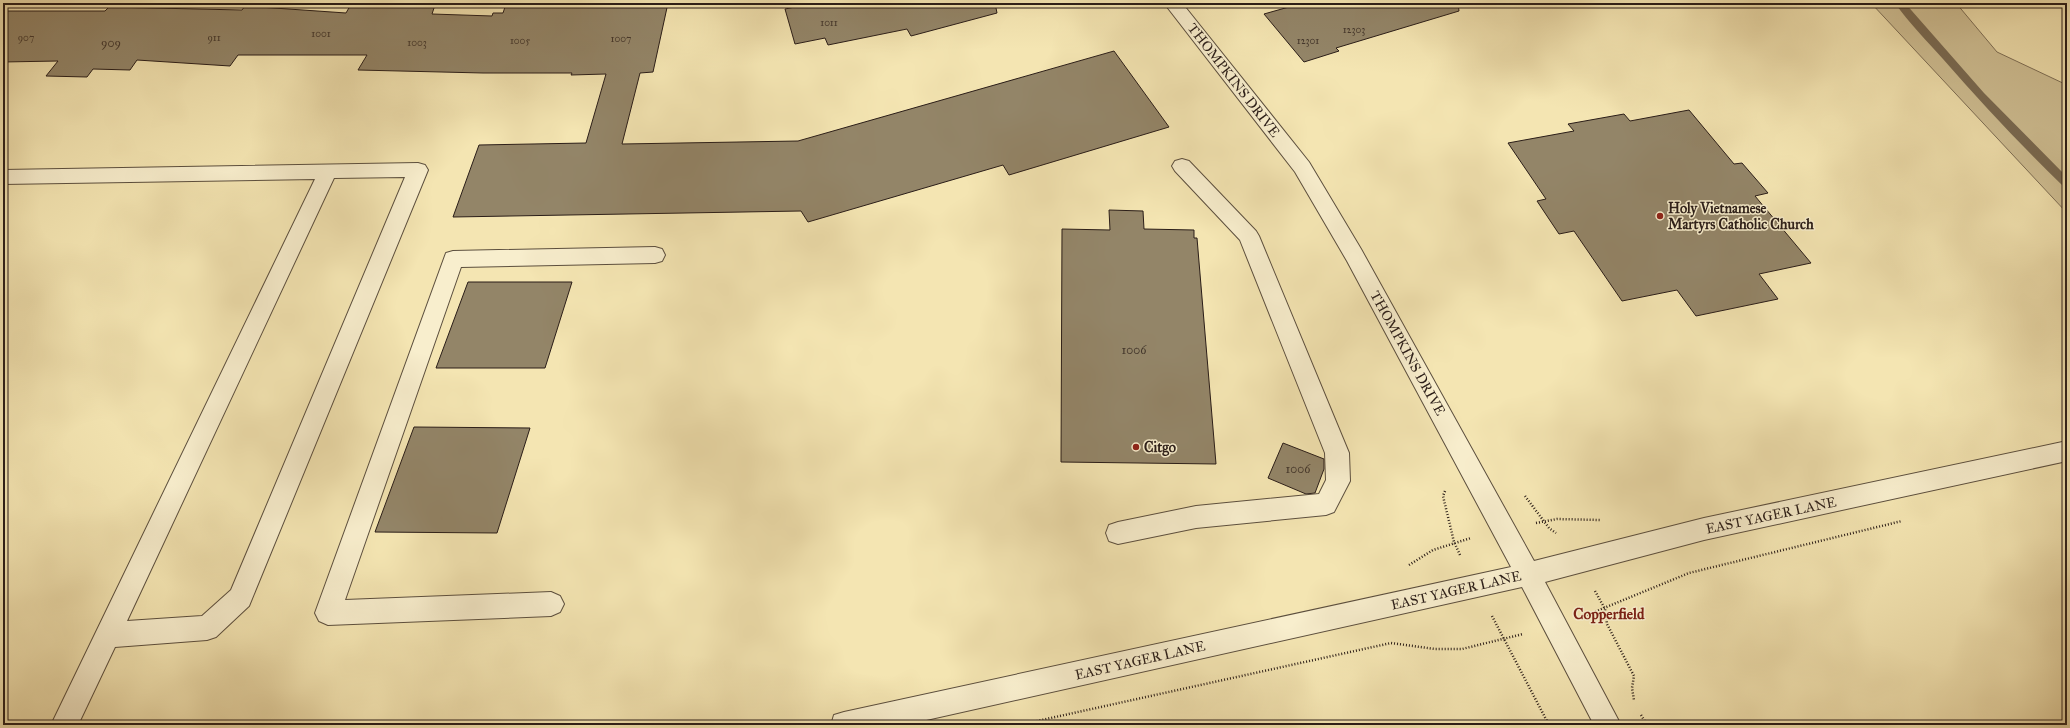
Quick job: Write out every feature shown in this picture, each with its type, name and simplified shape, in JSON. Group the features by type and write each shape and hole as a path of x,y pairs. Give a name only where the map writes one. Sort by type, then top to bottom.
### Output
{"street":[{"name":"THOMPKINS DRIVE","path":"1173,3 1302,167 1362,268 1463,452 1608,725"},
{"path":"1118,534 1196,517 1326,504 1338,481 1337,454 1249,236 1182,166"},
{"path":"3,177 418,170 240,598 207,628 106,635"},
{"path":"64,725 328,171"},
{"path":"551,604 328,613 453,259 655,255"},
{"name":"EAST YAGER LANE","path":"844,725 1528,574 1704,529 2067,451"}],"path":[{"path":"1524,495 1549,528 1559,535"},
{"path":"1443,496 1454,542 1464,562"},
{"path":"1528,525 1557,519 1602,520"},
{"path":"1580,617 1605,609 1689,573 1905,521"},
{"path":"1406,566 1413,564 1433,550 1454,542 1471,538"},
{"path":"1592,584 1605,609 1607,624 1634,676 1632,688 1635,704"},
{"path":"1502,634 1549,725"},
{"path":"1019,725 1391,643 1423,647 1461,649 1486,645"},
{"path":"1638,709 1647,725"}],"shaded area":[{"path":"1871,3 1956,3 1997,52 2067,85 2067,213"}],"building":[{"path":"668,3 653,72 640,73 622,144 798,141 1114,51 1169,127 1009,175 1003,165 808,222 801,211 453,217 479,145 586,143 606,74 571,75 572,73 483,73 358,70 367,55 238,55 230,66 137,60 130,70 93,69 87,77 46,76 58,61 3,62 3,11 105,11 109,7 242,10 245,6 346,13 350,6 435,5 432,14 492,16 493,13 503,13 506,4"},
{"path":"815,3 995,3 997,13 911,36 907,29 828,45 825,38 795,44 785,9"},
{"path":"1303,3 1458,3 1459,11 1336,48 1339,51 1304,62 1264,14"},
{"name":"Holy Vietnamese Martyrs Catholic Church","path":"1689,110 1734,164 1742,163 1768,193 1755,196 1811,263 1759,274 1778,299 1696,316 1677,290 1622,301 1574,231 1559,234 1537,201 1546,199 1508,143 1574,131 1568,124 1624,114 1630,121"},
{"path":"1109,210 1143,211 1144,229 1194,230 1194,238 1197,238 1216,464 1061,462 1062,229 1110,230"},
{"path":"468,282 572,282 545,368 436,368"},
{"path":"414,427 530,428 497,533 375,532"},
{"path":"1283,443 1324,459 1324,469 1315,493 1306,494 1268,478"}],"waterway":[{"path":"1900,3 1980,96 2067,183"}],"place":[{"name":"Holy Vietnamese Martyrs Catholic Church","path":"1660,216"},
{"name":"Citgo","path":"1136,447"}],"district":[{"name":"Copperfield","path":"1609,614"}]}
